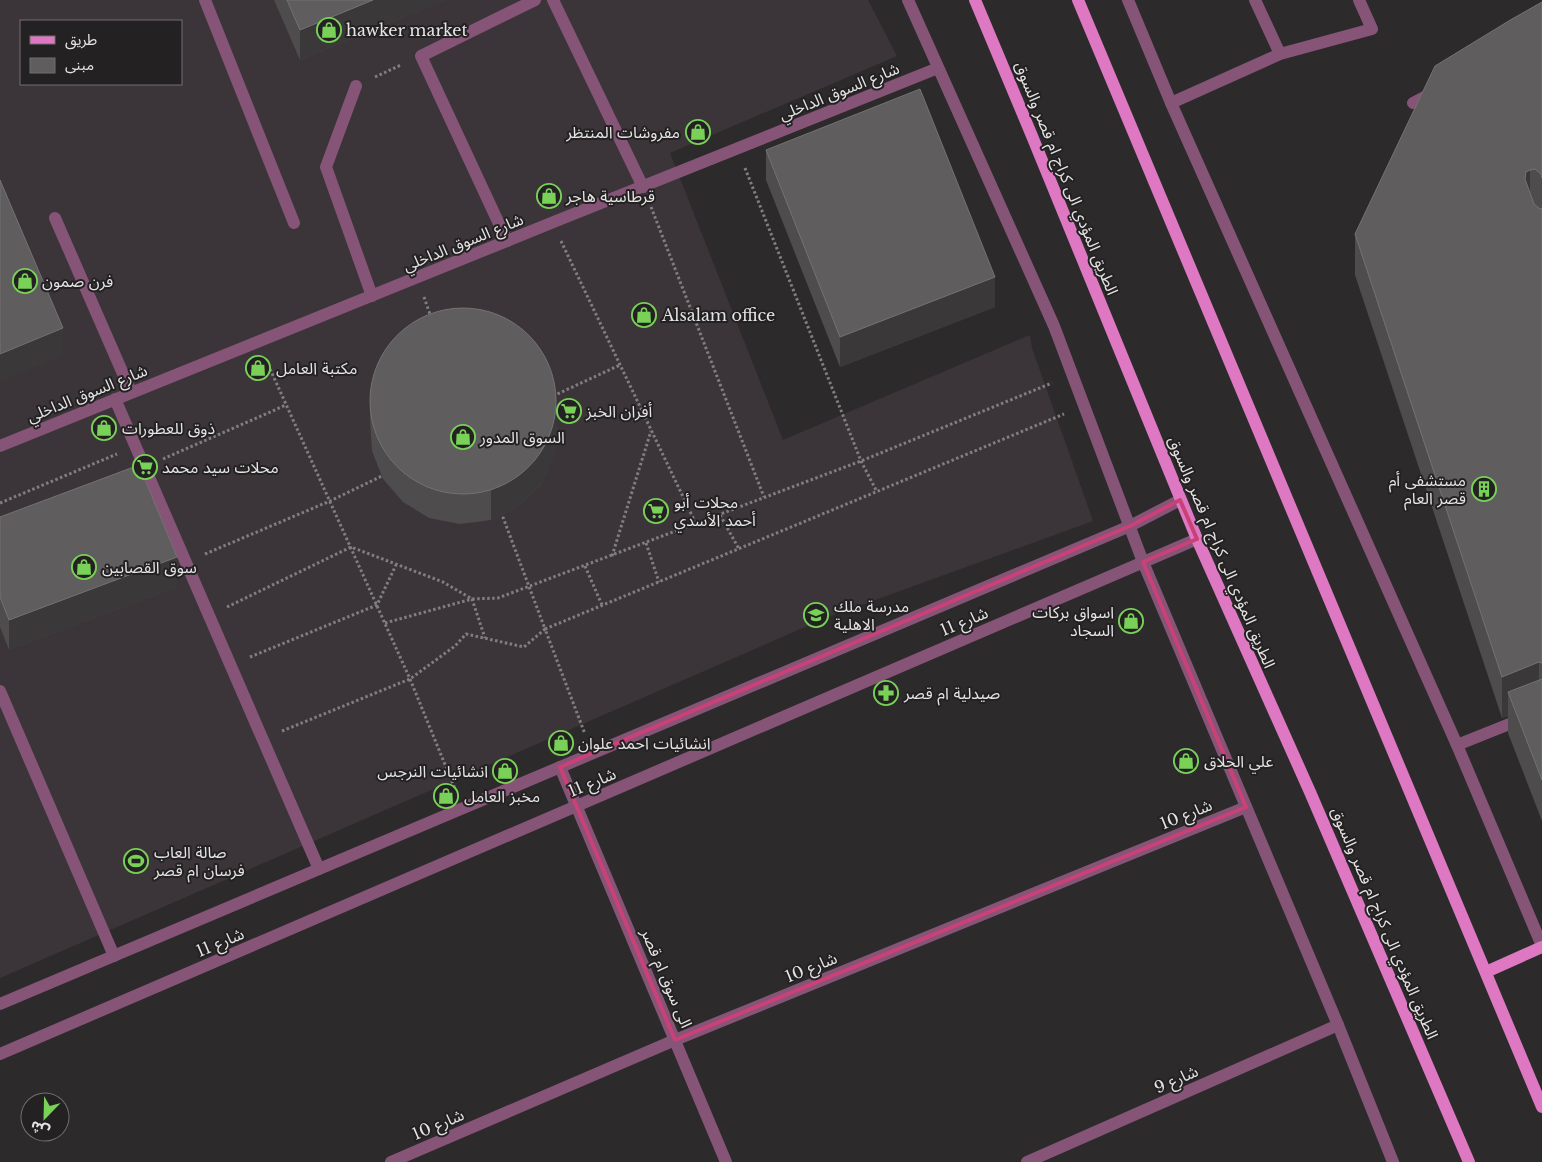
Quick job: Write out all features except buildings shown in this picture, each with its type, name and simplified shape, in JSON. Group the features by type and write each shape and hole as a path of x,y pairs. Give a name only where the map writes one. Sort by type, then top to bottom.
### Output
{"main road":[{"name":"الطريق المؤدي الى كراج ام قصر والسوق","path":"975,0 1196,540 1306,783 1470,1162"},
{"path":"1078,0 1542,1107"},
{"path":"1486,972 1542,947"}],"street":[{"path":"204,0 294,223"},
{"path":"507,242 421,56 535,0"},
{"path":"553,0 644,187"},
{"path":"908,0 1054,326 1143,562 1338,1025 1393,1162"},
{"path":"1128,0 1171,103 1457,745 1542,947"},
{"path":"1255,0 1280,54"},
{"path":"1171,103 1280,54 1372,29 1359,0"},
{"name":"شارع السوق الداخلي","path":"0,446 938,68"},
{"path":"356,86 326,167 372,296"},
{"path":"1413,103 1446,86"},
{"path":"55,218 131,392"},
{"path":"115,399 319,869"},
{"name":"شارع 11","path":"0,1004 1130,526 1180,500"},
{"name":"شارع 11","path":"0,1054 1196,540"},
{"path":"0,691 114,956"},
{"path":"1457,745 1542,711"},
{"name":"الى سوق ام قصر","path":"560,767 726,1162"},
{"name":"شارع 10","path":"391,1162 675,1040 1246,807"},
{"name":"شارع 9","path":"1027,1162 1338,1025"}],"path":[{"path":"356,86 421,56"},
{"path":"738,148 861,461 877,492"},
{"path":"644,187 764,497"},
{"path":"552,224 696,524"},
{"path":"418,278 433,324"},
{"path":"257,341 410,679 463,808"},
{"path":"550,398 620,365"},
{"path":"385,623 472,598 498,598 861,461 1052,383"},
{"path":"145,467 286,405"},
{"path":"263,739 410,679 455,646 466,634 524,647 545,629 1064,414"},
{"path":"612,556 652,430"},
{"path":"0,503 136,446"},
{"path":"186,562 330,501 392,472"},
{"path":"498,506 592,753"},
{"path":"720,515 739,549"},
{"path":"646,543 659,582"},
{"path":"209,615 351,547 443,582 472,598 485,639"},
{"path":"230,664 377,605 396,565"},
{"path":"585,566 602,605"}],"highlighted area":[{"path":"1180,500 1197,539 1143,562 1246,807 675,1040 560,767 1130,526"}],"shaded area":[{"path":"0,0 868,0 897,56 670,153 783,440 1030,335 1032,348 1093,521 828,617 0,978"}],"place":[{"name":"hawker market","path":"329,30"},
{"name":"مفروشات المنتظر","path":"698,132"},
{"name":"قرطاسية هاجر","path":"549,196"},
{"name":"فرن صمون","path":"25,281"},
{"name":"Alsalam office","path":"644,315"},
{"name":"مكتبة العامل","path":"258,368"},
{"name":"أفران الخبز","path":"569,411"},
{"name":"ذوق للعطورات","path":"104,428"},
{"name":"السوق المدور","path":"463,437"},
{"name":"محلات سيد محمد","path":"145,467"},
{"name":"مستشفى أم قصر العام","path":"1484,489"},
{"name":"محلات أبو أحمد الأسدي","path":"656,511"},
{"name":"سوق القصابين","path":"84,567"},
{"name":"مدرسة ملك الاهلية","path":"816,615"},
{"name":"اسواق بركات السجاد","path":"1131,621"},
{"name":"صيدلية ام قصر","path":"886,693"},
{"name":"انشائيات احمد علوان","path":"561,743"},
{"name":"علي الحلاق","path":"1186,761"},
{"name":"انشائيات النرجس","path":"505,771"},
{"name":"مخبز العامل","path":"446,796"},
{"name":"صالة العاب فرسان ام قصر","path":"136,861"}]}
